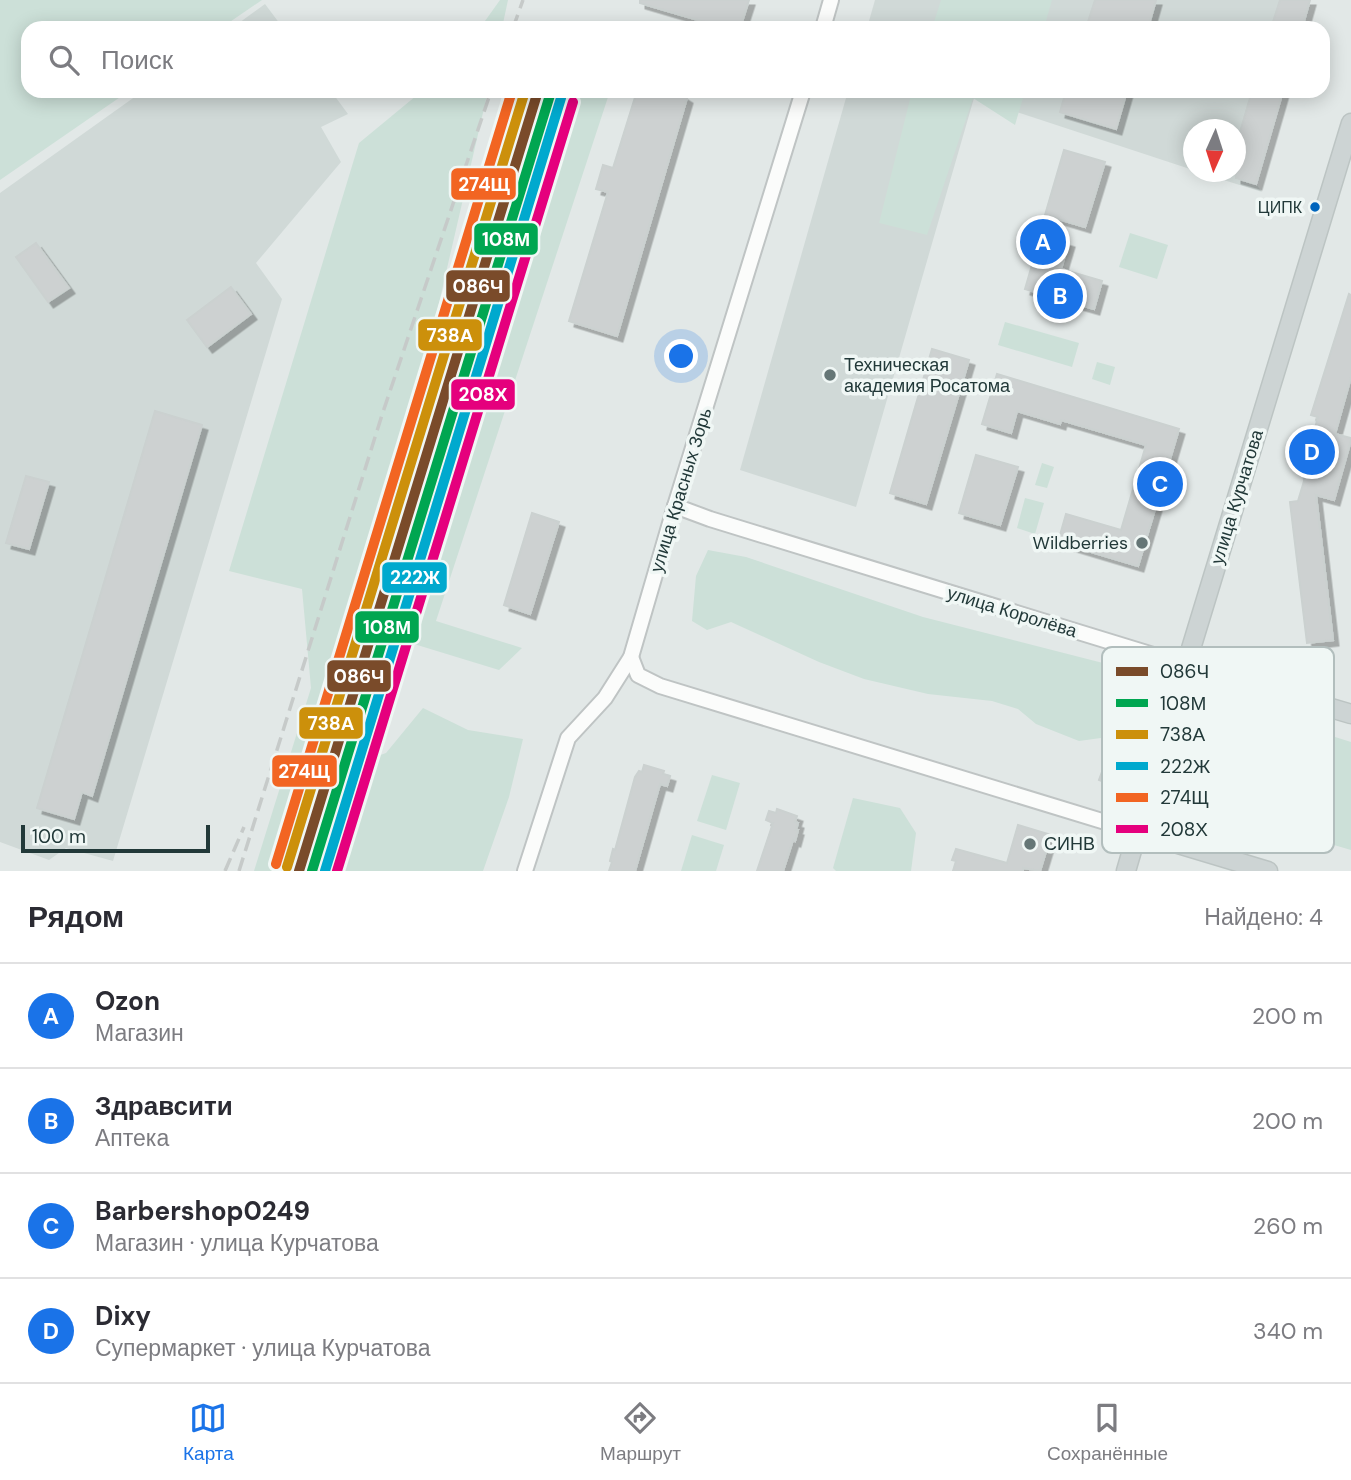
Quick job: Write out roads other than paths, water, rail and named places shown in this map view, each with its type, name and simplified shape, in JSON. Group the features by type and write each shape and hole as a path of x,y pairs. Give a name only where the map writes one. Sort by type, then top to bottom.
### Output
{"main road":[{"name":"улица Курчатова","path":"1191,647 1351,123"},
{"name":"улица Королёва","path":"1334,710 1351,715"},
{"name":"улица Курчатова","path":"1126,871 1132,853"},
{"path":"1208,853 1268,871"}],"street":[{"path":"825,21 831,0"},
{"name":"улица Красных Зорь","path":"525,871 568,738 605,698 631,657 801,98"},
{"name":"улица Королёва","path":"675,506 722,523 1127,647"},
{"path":"631,657 639,675 685,695 1102,821"}],"railway":[{"path":"516,21 523,0"},
{"path":"239,871 382,415 489,98"},
{"path":"225,871 244,827"}],"place":[{"name":"ЦИПК","path":"1315,207"},
{"name":"Ozon","path":"1043,242"},
{"name":"Здравсити","path":"1060,296"},
{"name":"Техническая академия Росатома","path":"830,375"},
{"name":"Dixy","path":"1312,452"},
{"name":"Barbershop0249","path":"1160,484"},
{"name":"Wildberries","path":"1142,543"},
{"name":"СИНВ","path":"1030,844"}]}
